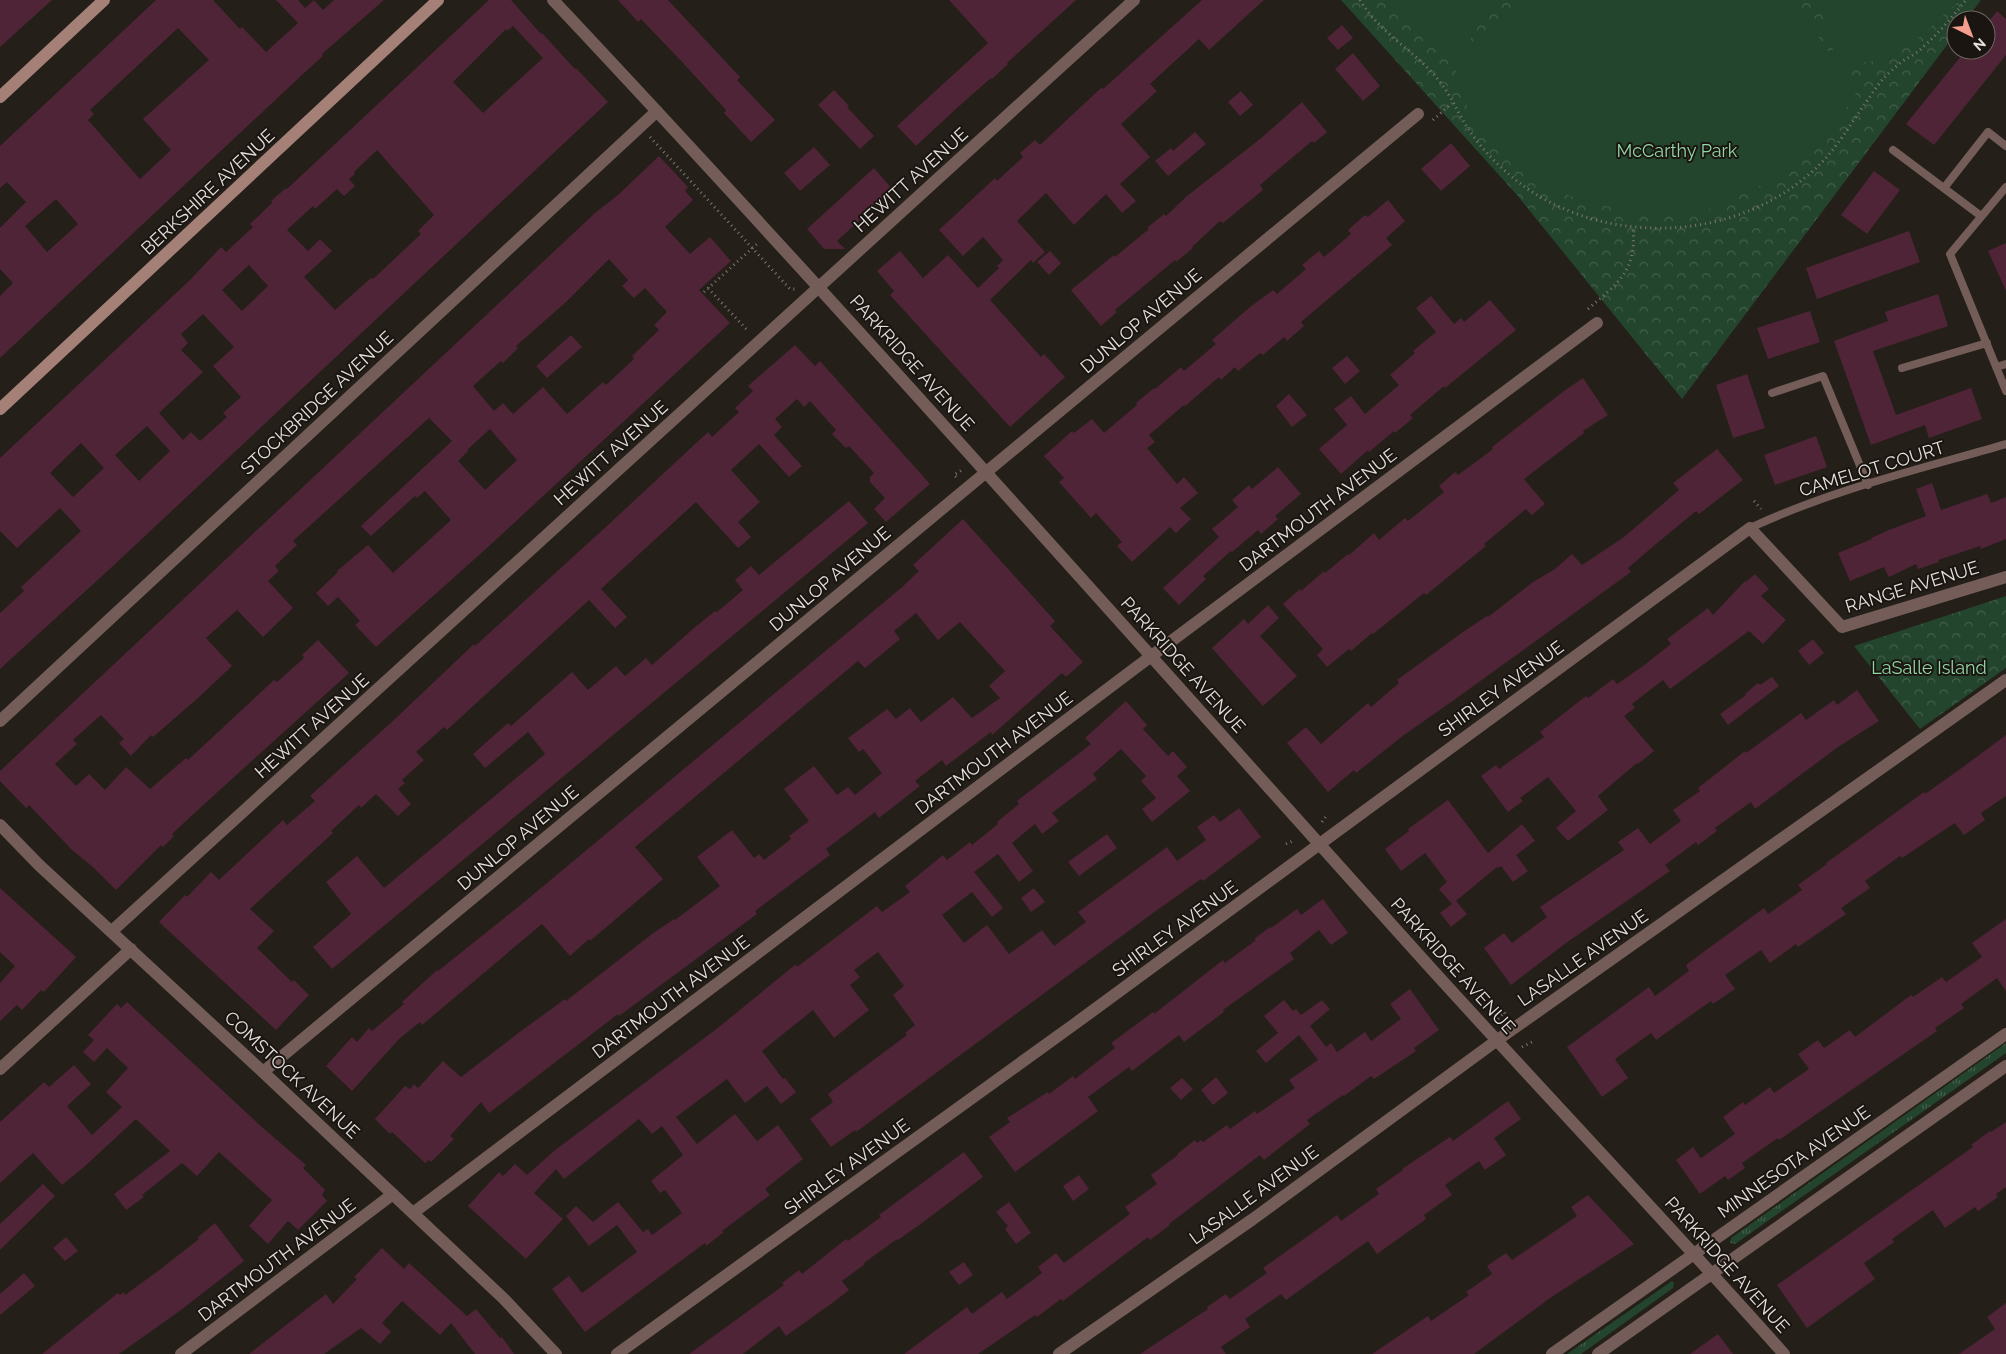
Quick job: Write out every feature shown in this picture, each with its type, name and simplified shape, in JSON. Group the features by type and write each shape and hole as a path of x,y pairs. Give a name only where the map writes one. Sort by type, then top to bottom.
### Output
{"street":[{"path":"0,97 104,0"},
{"name":"BERKSHIRE AVENUE","path":"0,409 438,0"},
{"name":"PARKRIDGE AVENUE","path":"553,0 657,110 819,287 1496,1041 1713,1273 1784,1354"},
{"name":"HEWITT AVENUE","path":"112,931 1134,0"},
{"name":"STOCKBRIDGE AVENUE","path":"0,721 657,110"},
{"name":"DUNLOP AVENUE","path":"264,1072 1418,114"},
{"name":"DARTMOUTH AVENUE","path":"413,1213 1597,323"},
{"name":"RANGE AVENUE","path":"1750,528 1842,627 2006,577"},
{"name":"SHIRLEY AVENUE","path":"617,1354 1320,844 1750,528"},
{"name":"LASALLE AVENUE","path":"1059,1354 1253,1219 1496,1041 2006,680"},
{"name":"COMSTOCK AVENUE","path":"0,825 39,865 264,1072 503,1298 556,1354"},
{"path":"0,1069 131,949"},
{"name":"MINNESOTA AVENUE","path":"1552,1354 2006,1034"},
{"path":"1598,1354 2006,1066"},
{"name":"DARTMOUTH AVENUE","path":"181,1354 393,1194"}],"lane":[{"path":"1944,188 1988,132 2006,146"},
{"path":"1893,150 1981,216"},
{"path":"2006,187 1950,254 2006,391"},
{"path":"1902,368 1987,343"},
{"path":"1996,367 2006,364"},
{"path":"1772,393 1823,376 1868,485"},
{"name":"CAMELOT COURT","path":"1750,528 1778,514 2006,444"}],"path":[{"path":"1360,0 1368,13 1430,72 1445,89 1470,132 1495,160 1524,186 1557,206 1600,222 1633,228 1682,228 1711,222 1747,210 1781,195 1807,176 1828,156 1882,81 1900,63 1922,49 1966,0"},
{"path":"1433,120 1452,103"},
{"path":"651,137 790,288"},
{"path":"1587,309 1611,289 1625,274 1634,246 1633,228"},
{"path":"704,292 759,242"},
{"path":"708,288 748,331"},
{"path":"954,475 962,470"},
{"path":"1754,501 1761,509"},
{"path":"1322,822 1327,815"},
{"path":"1286,844 1296,840"},
{"path":"1498,1019 1504,1012"},
{"path":"1524,1045 1532,1042"}],"green space":[{"name":"McCarthy Park","path":"1341,0 1981,0 1974,10 1946,10 1946,46 1682,399 1517,195"},
{"path":"1383,0 1494,0 1459,58 1407,24"},
{"path":"1519,0 1793,0 1837,64 1819,0 1960,0 1949,10 1946,10 1946,13 1913,43 1886,59 1839,66 1858,90 1829,134 1787,173 1705,211 1628,211 1577,199 1530,176 1485,136 1467,106 1454,66"},
{"name":"LaSalle Island","path":"2006,596 2006,668 1920,729 1854,646"},
{"path":"2006,1043 2006,1053 1735,1244 1730,1243 1731,1238"},
{"path":"1672,1281 1674,1283 1673,1288 1581,1354 1567,1354"}],"building":[{"path":"0,0 52,0 0,47"},
{"path":"156,0 213,0 240,29 242,27 266,52 298,23 276,0 298,0 305,8 314,0 323,10 334,0 384,0 322,54 323,56 0,358 0,296 13,283 0,269 0,228 26,202 7,182 0,188 0,146","holes":["178,28 209,60 143,119 171,150 140,179 88,120 94,114 90,110","56,199 78,224 47,252 25,226"]},
{"path":"489,0 511,0 541,34 608,102 113,566 0,669 0,613 24,591 21,587 81,531 60,508 17,548 0,531 0,458 190,280 221,247 226,252 253,227 250,224 272,203 271,201 287,189","holes":["513,26 543,58 483,113 453,82 506,29 507,31","377,150 434,215 418,231 421,234 373,279 371,278 335,310 304,277 332,251 320,239 308,251 287,230 313,206 315,209 337,189 344,196 355,186 349,179 355,174 354,172","249,265 268,286 242,311 222,290","203,314 234,347 213,366 241,397 223,413 227,417 200,441 191,432 183,440 159,413 203,372 181,350 188,343 181,334","147,426 170,451 139,481 115,455","81,443 104,468 73,497 50,473"]},
{"path":"618,0 668,0 740,77 737,80 775,120 751,142 724,113 726,110 683,63 641,19 638,22"},
{"path":"949,0 1076,0 992,79 916,146 897,126 988,43"},
{"path":"1202,0 1264,0 1209,50 1199,39 1150,84 1157,91 1121,124 1150,157 1120,184 1136,201 1122,213 1106,194 1074,225 1046,193 1017,221 1045,252 1033,263 1031,260 990,300 1041,357 1044,354 1065,377 1010,427 890,295 894,291 877,271 900,251 923,278 948,255 978,288 999,268 997,266 1003,260 983,237 963,256 939,230 995,178 997,181 1023,157 1020,153 1035,140 1040,145 1101,88 1103,89"},
{"path":"1997,11 2006,19 2006,55 1934,145 1906,124 1958,60 1996,60"},
{"path":"1342,25 1353,38 1338,50 1327,38"},
{"path":"1353,53 1380,86 1363,101 1335,69"},
{"path":"834,90 874,136 860,149 818,105"},
{"path":"1241,91 1253,105 1240,116 1228,102"},
{"path":"1302,102 1327,132 1314,143 1312,141 1260,185 1263,190 1223,223 1220,221 1193,248 1176,262 1175,260 1115,310 1117,312 1101,326 1071,290 1114,255 1115,257 1164,214 1166,216 1187,196 1260,139"},
{"path":"1195,132 1206,144 1168,176 1155,161 1171,148 1173,151"},
{"path":"1451,143 1470,166 1441,191 1421,169"},
{"path":"814,147 830,165 800,191 784,173"},
{"path":"659,156 688,187 685,191 693,200 665,227 690,254 710,237 731,261 699,290 730,323 487,548 376,647 355,625 360,621 338,597 328,606 316,593 337,571 368,545 393,573 451,520 425,491 417,498 415,496 371,536 361,526 452,441 429,418 293,541 297,545 275,566 279,571 268,581 293,608 263,637 237,610 206,638 232,666 198,698 153,737 151,735 131,756 119,743 124,739 101,715 73,740 77,744 55,764 76,786 89,774 105,790 126,767 150,789 186,758 188,760 274,680 277,682 304,658 302,655 318,640 349,673 172,834 174,836 163,847 161,845 116,890 93,867 72,850 29,805 26,808 0,781 0,771 595,213 618,195","holes":["609,259 628,280 622,286 634,298 645,288 667,312 654,325 659,330 632,356 634,359 606,385 603,382 567,414 543,387 513,414 503,403 494,411 473,386 501,361 503,363 518,348 516,346 565,303","490,429 517,460 485,490 458,461"]},
{"path":"874,168 893,190 837,241 845,249 824,249 807,229"},
{"path":"1874,171 1900,190 1867,234 1841,215"},
{"path":"1388,200 1405,221 1386,238 1392,245 1301,322 1304,326 1287,341 1284,337 1263,355 1260,353 1238,371 1235,367 1221,380 1219,377 1149,435 1155,442 1147,448 1177,484 1184,477 1198,493 1180,508 1191,519 1176,533 1170,527 1132,562 1117,546 1122,542 1096,513 1091,518 1059,482 1064,478 1044,456 1072,431 1074,433 1092,419 1104,433 1154,388 1181,367 1184,371 1216,344 1212,340 1250,307 1273,290 1277,294 1306,269 1302,265 1319,251 1324,257 1351,234 1348,230 1365,215 1368,217"},
{"path":"1909,231 1920,262 1817,299 1806,268"},
{"path":"2006,243 2006,291 1988,251"},
{"path":"1050,251 1061,263 1049,275 1037,262"},
{"path":"1938,294 1948,326 1873,351 1896,415 1971,388 1982,419 1929,438 1925,425 1871,445 1834,341 1888,321 1885,312"},
{"path":"1431,296 1454,324 1461,318 1464,322 1490,300 1516,330 1445,388 1444,386 1410,415 1413,418 1395,433 1394,431 1369,452 1368,450 1341,474 1319,449 1347,425 1334,409 1351,396 1365,414 1399,385 1390,375 1415,353 1413,351 1436,332 1416,308"},
{"path":"1810,311 1820,342 1768,359 1757,328"},
{"path":"571,335 582,347 547,378 536,366"},
{"path":"795,345 815,366 820,361 930,484 886,522 874,509 885,498 870,482 870,477 874,473 849,446 846,448 832,434 836,430 810,401 804,407 797,399 775,419 782,427 774,435 802,466 789,477 759,444 731,470 760,502 738,522 751,537 738,548 696,502 601,589 627,617 615,628 589,600 447,730 444,727 416,752 424,760 402,780 405,783 398,789 411,804 398,816 376,794 361,808 359,805 331,831 333,833 250,909 274,931 257,948 292,982 294,980 309,995 276,1030 159,922 211,872 219,880 283,820 287,825 315,801 310,796 474,644 475,646 708,432 712,437 739,412 735,408 753,391 748,386"},
{"path":"1347,356 1360,371 1345,384 1332,368"},
{"path":"1747,374 1765,428 1733,438 1716,385"},
{"path":"1583,378 1608,415 1583,431 1584,433 1524,479 1545,504 1532,515 1526,509 1484,544 1486,546 1426,595 1424,593 1351,651 1349,649 1327,667 1317,655 1323,649 1283,604 1324,571 1325,573 1349,555 1374,533 1379,540 1405,518 1408,521 1444,492 1439,486 1455,472 1458,475"},
{"path":"1289,394 1307,415 1292,427 1276,406"},
{"path":"1816,436 1827,467 1775,485 1764,455"},
{"path":"1717,449 1743,480 1699,514 1696,511 1628,568 1631,572 1404,735 1356,773 1354,770 1328,792 1287,743 1306,727 1321,744 1368,703 1371,707 1399,683 1397,680 1463,632 1488,617 1533,582 1555,569 1572,554 1582,565 1624,537 1679,490 1673,483"},
{"path":"1278,467 1301,494 1275,516 1278,519 1261,534 1258,530 1203,576 1206,579 1179,605 1163,588 1219,537 1212,529 1238,507 1232,500 1249,485 1252,489"},
{"path":"1932,483 1941,510 1987,494 1991,503 2006,497 2006,539 1981,549 1980,546 1938,560 1939,562 1918,569 1916,564 1889,577 1884,567 1850,581 1838,553 1926,516 1916,489"},
{"path":"849,501 868,523 332,969 313,947 351,914 326,882 357,856 384,888 545,754 528,732 485,768 473,754 508,723 511,726 572,672 588,690 616,666 625,676 646,658 652,665 694,628 743,590 735,580 751,566 759,575"},
{"path":"963,519 1055,621 1050,626 1083,662 1066,677 1062,673 992,735 991,732 946,766 942,760 915,781 920,786 879,818 875,812 826,849 830,855 755,911 757,914 619,1016 618,1014 489,1113 481,1102 450,1136 454,1139 431,1162 429,1160 425,1163 392,1132 390,1134 375,1119 405,1086 410,1089 414,1084 418,1088 443,1061 461,1077 565,999 566,1001 652,934 675,920 720,886 697,857 732,830 754,858 759,854 764,860 791,839 789,836 809,821 784,789 814,766 837,795 848,787 855,795 882,773 863,749 859,752 848,738 887,709 896,719 910,708 921,722 953,697 972,718 1000,698 989,686 1005,671 960,622 938,640 916,613 894,631 900,639 887,650 865,668 858,661 635,847 663,879 590,941 589,939 570,956 542,924 422,1025 420,1022 399,1039 352,1091 326,1066 352,1037 357,1042 369,1028 372,1031 404,1004 402,1002 437,970 523,903 901,588 919,571 913,565"},
{"path":"1755,574 1769,589 1761,596 1786,620 1763,644 1749,631 1670,689 1663,680 1632,704 1635,708 1624,716 1654,751 1598,796 1608,810 1568,841 1556,828 1576,811 1548,777 1520,798 1523,801 1508,812 1481,776 1496,765 1499,769 1544,737 1540,732 1586,696 1588,698 1613,679 1617,684 1643,666 1671,644 1667,639 1708,608 1713,615 1745,581"},
{"path":"1268,605 1279,618 1260,636 1297,676 1263,706 1212,648 1244,619 1248,624"},
{"path":"1813,639 1824,653 1809,665 1798,651"},
{"path":"1772,677 1779,686 1728,725 1720,714 1746,695 1758,683 1760,685"},
{"path":"1857,690 1879,721 1838,747 1755,809 1751,802 1715,828 1717,831 1698,845 1696,842 1665,865 1670,871 1566,943 1511,985 1484,948 1504,933 1512,943 1547,917 1540,907 1624,850 1618,842 1638,828 1650,844 1681,821 1673,810 1700,791 1698,788 1745,751 1746,753 1801,713 1806,720 1834,700 1837,705"},
{"path":"1126,701 1147,725 1143,729 1168,756 1173,751 1187,767 1177,776 1190,791 1152,822 1142,809 1156,798 1141,781 1146,776 1121,749 1093,774 1097,779 1052,813 1059,821 1042,834 1035,824 1012,843 1033,871 1019,882 998,854 974,872 1003,908 992,917 972,892 942,915 964,943 987,925 1009,954 1042,930 1054,946 1086,922 1078,912 1167,847 1177,861 1206,840 1197,827 1214,815 1220,822 1239,808 1261,837 1203,881 1201,879 1153,913 856,1132 855,1130 831,1147 810,1119 833,1102 828,1094 907,1035 905,1033 915,1025 893,995 904,986 878,952 854,970 860,977 850,985 869,1010 834,1038 813,1010 762,1051 783,1079 785,1078 796,1092 781,1104 767,1086 745,1103 727,1079 676,1117 697,1144 735,1114 757,1141 778,1125 803,1159 765,1189 770,1195 722,1231 724,1232 706,1246 705,1243 585,1332 552,1289 569,1276 582,1293 637,1252 617,1225 589,1246 566,1216 576,1206 593,1222 618,1202 643,1232 648,1229 652,1235 682,1213 665,1190 660,1193 651,1181 683,1155 662,1126 652,1134 639,1119 564,1179 556,1169 534,1193 563,1219 526,1259 468,1206 499,1172 503,1176 515,1164 527,1175 554,1151 719,1027 796,964 797,967 877,906 882,912 910,892 905,886 943,855 947,860 970,842 972,845 1019,804 1017,801 1091,744 1085,738"},
{"path":"2006,735 2006,796 1981,813 1985,820 1964,835 1955,823 1902,858 1900,856 1865,881 1870,888 1841,908 1846,914 1798,947 1796,944 1770,963 1761,950 1725,975 1735,989 1713,1004 1711,1001 1656,1040 1651,1033 1615,1059 1628,1078 1602,1097 1567,1047 1649,987 1655,996 1689,971 1686,965 1764,908 1768,914 1802,890 1798,885 1826,863"},
{"path":"1448,800 1488,853 1522,824 1535,841 1516,855 1528,871 1513,882 1501,866 1497,867 1456,901 1467,914 1451,927 1440,913 1452,904 1439,889 1447,882 1425,853 1401,871 1385,849 1409,831 1408,829"},
{"path":"1107,834 1117,848 1079,876 1068,862"},
{"path":"0,888 76,957 44,992 41,990 22,1010 17,1005 0,1021 0,983 15,966 0,952"},
{"path":"1034,888 1045,902 1031,912 1021,898"},
{"path":"1323,899 1348,933 1331,945 1319,930 1290,953 1294,959 1223,1010 1224,1012 1184,1042 1179,1035 1132,1071 1129,1067 1088,1097 1098,1111 1015,1172 989,1137 1010,1122 1007,1118 1048,1092 1049,1094 1073,1076 1075,1079 1115,1048 1111,1043 1153,1012 1154,1014 1223,960 1225,963 1270,927 1297,909 1301,915"},
{"path":"2006,919 2006,991 1997,978 1961,1004 1964,1008 1935,1028 1937,1031 1779,1140 1778,1138 1742,1163 1745,1168 1728,1180 1725,1176 1700,1194 1676,1160 1693,1147 1701,1158 1735,1134 1723,1117 1743,1102 1745,1105 1770,1087 1774,1093 1809,1069 1798,1054 1818,1040 1824,1048 1850,1030 1855,1037 1911,995 1913,997 1942,977 1946,982 1982,957 1972,943"},
{"path":"1410,989 1439,1030 1414,1048 1416,1051 1374,1079 1371,1076 1343,1095 1307,1120 1310,1124 1264,1160 1260,1155 1150,1240 1148,1237 1063,1301 1061,1299 1037,1317 1035,1315 978,1354 904,1354 967,1307 972,1314 1002,1292 1007,1299 1042,1273 1038,1267 1056,1253 1064,1263 1130,1214 1125,1207 1157,1184 1151,1175 1195,1140 1197,1143 1201,1140 1203,1142 1227,1125 1230,1129 1255,1111 1257,1114 1295,1088 1289,1080 1318,1060 1299,1035 1266,1063 1256,1051 1278,1033 1264,1016 1284,1000 1293,1011 1296,1009 1301,1015 1322,1000 1330,1009 1310,1026 1326,1047 1331,1043 1337,1052 1365,1032 1371,1041 1401,1019 1390,1004"},
{"path":"127,1002 263,1128 306,1165 303,1168 325,1190 322,1195 327,1201 298,1230 288,1221 268,1244 249,1226 272,1200 219,1152 197,1176 182,1163 142,1195 144,1197 126,1210 114,1194 170,1151 136,1119 62,1185 33,1153 0,1183 0,1122 44,1082 49,1087 74,1065 91,1084 67,1106 92,1135 122,1107 106,1092 128,1068 107,1048 94,1062 83,1052 94,1040 88,1035 117,1004 121,1008"},
{"path":"1216,1077 1228,1093 1213,1105 1201,1090"},
{"path":"1182,1078 1193,1089 1181,1100 1170,1088"},
{"path":"1508,1101 1521,1119 1494,1138 1506,1155 1485,1170 1479,1161 1445,1185 1452,1195 1424,1215 1426,1219 1377,1254 1368,1241 1286,1300 1281,1294 1245,1319 1250,1327 1221,1347 1226,1354 1140,1354 1208,1309 1207,1307 1226,1294 1230,1299 1267,1273 1263,1268 1337,1215 1341,1221 1379,1194 1376,1189 1402,1169 1450,1137 1453,1141"},
{"path":"2006,1122 2006,1187 1996,1194 1998,1197 1978,1211 1975,1207 1945,1228 1933,1210 1892,1239 1894,1242 1864,1263 1875,1279 1807,1328 1777,1285 1973,1147 1971,1145 1990,1131"},
{"path":"964,1152 983,1177 842,1281 849,1290 835,1301 786,1336 779,1326 743,1354 689,1354 784,1285 782,1283 799,1270 802,1274 846,1239 848,1241 881,1217 879,1215"},
{"path":"1079,1175 1089,1189 1073,1201 1063,1186"},
{"path":"43,1184 55,1196 0,1250 0,1224"},
{"path":"1588,1195 1634,1244 1553,1296 1474,1354 1372,1354 1428,1316 1431,1321 1469,1295 1466,1292 1492,1274 1487,1266 1506,1253 1512,1260 1577,1216 1571,1207"},
{"path":"1009,1202 1031,1233 1016,1244 1005,1229 1008,1226 996,1212"},
{"path":"215,1223 244,1261 181,1310 119,1354 42,1354 118,1293 120,1295 124,1292 125,1295 158,1271 199,1239 198,1237"},
{"path":"66,1237 78,1251 65,1261 53,1248"},
{"path":"382,1248 404,1269 409,1263 467,1316 476,1309 500,1338 502,1337 514,1354 475,1354 451,1323 440,1335 402,1301 382,1323 391,1332 380,1344 361,1328 324,1354 249,1354 326,1294 333,1304 357,1279 354,1277"},
{"path":"964,1262 973,1275 959,1285 949,1272"},
{"path":"24,1273 35,1286 0,1315 0,1294"},
{"path":"2006,1303 2006,1354 1959,1354 1995,1329 1987,1317"},
{"path":"1718,1334 1733,1354 1690,1354"}]}
